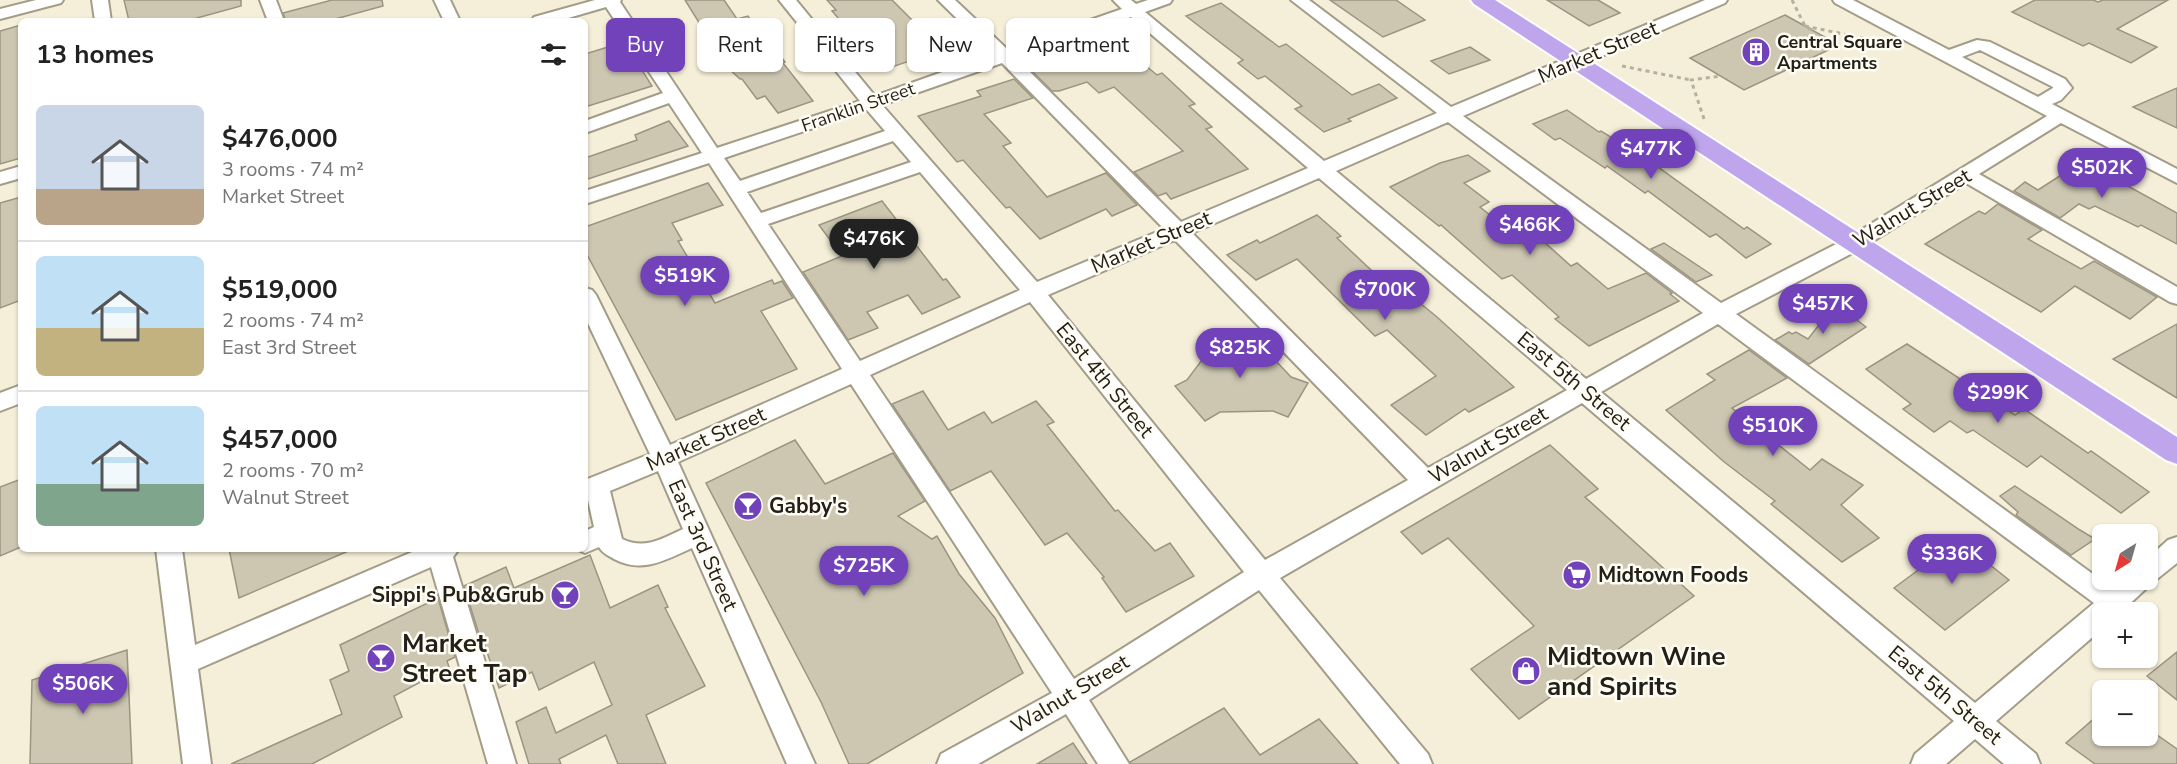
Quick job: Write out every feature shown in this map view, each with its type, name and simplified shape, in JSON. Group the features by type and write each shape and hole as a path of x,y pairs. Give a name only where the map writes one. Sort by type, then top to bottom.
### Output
{"main road":[{"path":"1480,0 2177,452"}],"street":[{"path":"0,14 55,0"},
{"path":"100,0 103,18"},
{"path":"268,0 275,18"},
{"path":"442,0 451,18"},
{"path":"550,18 611,0 1115,764"},
{"name":"East 4th Street","path":"787,0 871,103 1034,292 1418,764"},
{"path":"946,0 1179,231 1425,482"},
{"name":"Franklin Street","path":"588,197 1005,56 1128,5 1164,0"},
{"path":"1299,0 1450,115 2112,602"},
{"name":"Market Street","path":"591,489 1034,292 1719,0"},
{"path":"1841,0 2177,177"},
{"name":"East 5th Street","path":"1128,5 2026,764"},
{"path":"1947,57 1977,45 1984,46 2059,83 2064,88 2037,104"},
{"path":"588,126 674,95"},
{"name":"Walnut Street","path":"951,764 1070,698 1224,597 1720,313 1855,243 2060,116"},
{"path":"737,189 897,133"},
{"path":"757,221 923,164"},
{"path":"0,178 18,173"},
{"path":"1966,175 2177,297"},
{"name":"East 3rd Street","path":"588,301 664,458 801,764"},
{"path":"0,402 18,395"},
{"path":"591,489 611,545 632,556 655,554 698,534"},
{"path":"588,541 608,532"},
{"path":"2158,564 2177,548"},
{"path":"169,552 197,764"},
{"path":"185,663 436,552"},
{"path":"442,552 502,764"},
{"path":"2114,602 2128,590"},
{"path":"1925,764 1977,722 2092,621"}],"path":[{"path":"1792,0 1805,26 1812,30"},
{"path":"1805,26 1878,41"},
{"path":"1622,66 1691,80 1721,76"},
{"path":"1691,80 1704,119"}],"building":[{"path":"124,0 241,0 241,6 197,18 128,18"},
{"path":"332,0 382,0 383,6 339,18 285,18 283,13"},
{"path":"685,0 724,0 736,18 697,18"},
{"path":"827,0 892,0 910,18 907,18 907,62 895,66 895,18 838,18 832,11 836,10"},
{"path":"1330,0 1396,0 1425,20 1383,37"},
{"path":"1547,0 1598,0 1620,13 1589,26"},
{"path":"2035,0 2093,0 2098,2 2103,0 2168,0 2117,29 2157,47 2131,63 2089,43 2083,46 2012,12"},
{"path":"1221,3 1279,47 1286,44 1352,95 1379,84 1397,98 1324,132 1295,109 1302,106 1265,76 1258,79 1238,63 1243,60 1186,16"},
{"name":"Central Square Apartments","path":"1785,15 1839,45 1744,90 1690,58"},
{"path":"18,26 18,159 0,164 0,31"},
{"path":"1470,47 1490,60 1449,74 1431,61"},
{"path":"606,48 606,72 643,72 652,86 588,106 588,53"},
{"path":"783,63 813,101 778,113 765,96 757,99 732,72 783,72"},
{"path":"1150,69 1157,75 1162,73 1195,104 1189,106 1212,127 1206,129 1248,169 1171,199 1166,193 1158,196 1134,172 1183,151 1114,87 1099,93 1087,82 1052,91 1033,72 1150,72"},
{"path":"1014,79 1033,98 984,114 1011,143 1003,146 1047,197 1106,173 1137,205 1112,216 1106,209 1040,239 1010,207 1006,208 963,160 957,162 918,116 981,96 977,91"},
{"path":"2177,88 2177,128 2133,107"},
{"path":"1567,110 1599,132 1601,131 1644,157 1744,229 1747,227 1771,244 1746,258 1716,234 1710,237 1648,191 1645,193 1607,166 1605,168 1560,138 1555,140 1533,124"},
{"path":"669,121 688,146 588,179 588,157 637,140 635,135"},
{"path":"1468,155 1490,171 1464,183 1489,202 1480,207 1520,239 1534,233 1571,266 1577,263 1608,289 1646,273 1679,301 1589,346 1555,319 1559,317 1512,275 1502,279 1441,225 1439,226 1390,187 1440,163"},
{"path":"2086,159 2128,183 2126,185 2177,213 2177,244 2141,225 2138,227 2095,206 2089,209 2079,204 2060,218 2014,191 2025,182 2038,190"},
{"path":"708,183 723,205 672,223 682,240 678,241 715,303 772,280 774,284 782,281 793,298 761,311 797,369 676,420 588,257 588,226"},
{"path":"18,198 18,301 0,308 0,203"},
{"path":"882,201 943,280 946,279 960,297 922,314 908,295 867,312 878,328 848,340 803,272 842,256 819,225"},
{"path":"1998,204 2042,230 2028,239 2081,269 2094,261 2157,297 2130,319 2075,286 2041,312 1925,244 1979,211 1985,214"},
{"path":"1317,215 1341,236 1337,238 1385,283 1392,280 1437,317 1514,387 1469,412 1465,409 1426,435 1391,405 1436,376 1387,330 1375,336 1297,259 1256,280 1227,255 1257,240 1260,243"},
{"path":"1664,243 1712,275 1696,282 1651,249"},
{"path":"1837,305 1866,327 1809,364 1775,340 1789,332 1792,334 1796,332 1808,339 1822,321 1818,317"},
{"path":"2177,324 2177,398 2113,359"},
{"path":"1210,332 1258,332 1260,344 1291,377 1308,383 1288,417 1273,411 1220,412 1205,421 1175,386 1187,380 1211,348"},
{"path":"1907,344 2015,415 2024,409 2088,453 2091,451 2149,492 2121,513 2041,456 2027,467 1973,430 1967,433 1950,421 1934,432 1903,409 1911,404 1866,369"},
{"path":"1749,350 1787,378 1732,408 1810,470 1822,459 1863,485 1841,505 1879,538 1842,562 1771,504 1775,501 1723,461 1666,410 1715,380 1707,374"},
{"path":"923,391 948,430 984,412 992,423 1036,401 1054,422 1047,425 1115,511 1118,510 1155,551 1170,543 1194,576 1126,612 1102,578 1104,577 1067,533 1045,545 991,471 950,491 892,404"},
{"path":"795,440 825,484 893,453 925,501 898,516 932,539 937,536 959,574 995,618 1023,673 867,764 849,764 821,702 706,483"},
{"name":"Midtown Foods","path":"1550,445 1598,489 1585,497 1694,596 1519,719 1471,669 1534,626 1448,538 1422,554 1401,532"},
{"path":"18,480 18,548 0,556 0,487"},
{"path":"2015,486 2092,537 2092,541 2071,555 2016,515 2018,512 2000,496"},
{"path":"1959,540 2009,580 1945,630 1894,588"},
{"path":"230,552 346,552 239,598"},
{"path":"590,555 610,608 658,585 668,607 665,608 705,686 646,715 666,764 618,764 606,735 559,759 561,764 529,764 516,722 546,707 556,733 612,705 594,662 539,690 532,672 499,688 484,643 482,644 464,586 506,567 514,588"},
{"path":"438,598 455,657 447,661 449,667 394,696 402,717 312,764 231,764 342,714 330,680 349,671 340,645"},
{"path":"127,650 132,764 30,764 32,680"},
{"path":"2177,652 2177,700 2158,685 2158,680 2152,680 2147,676"},
{"path":"1224,708 1260,755 1319,719 1358,764 1131,764 1130,762"},
{"path":"2092,721 2092,746 2158,746 2158,736 2177,749 2177,764 2095,764 2066,743"},
{"path":"1073,743 1087,764 1037,764"}],"place":[{"name":"Central Square Apartments","path":"1756,52"},
{"name":"Gabby's","path":"748,506"},
{"name":"Midtown Foods","path":"1577,575"},
{"name":"Sippi's Pub&Grub","path":"565,595"},
{"name":"Market Street Tap","path":"381,658"},
{"name":"Midtown Wine and Spirits","path":"1526,671"}]}
